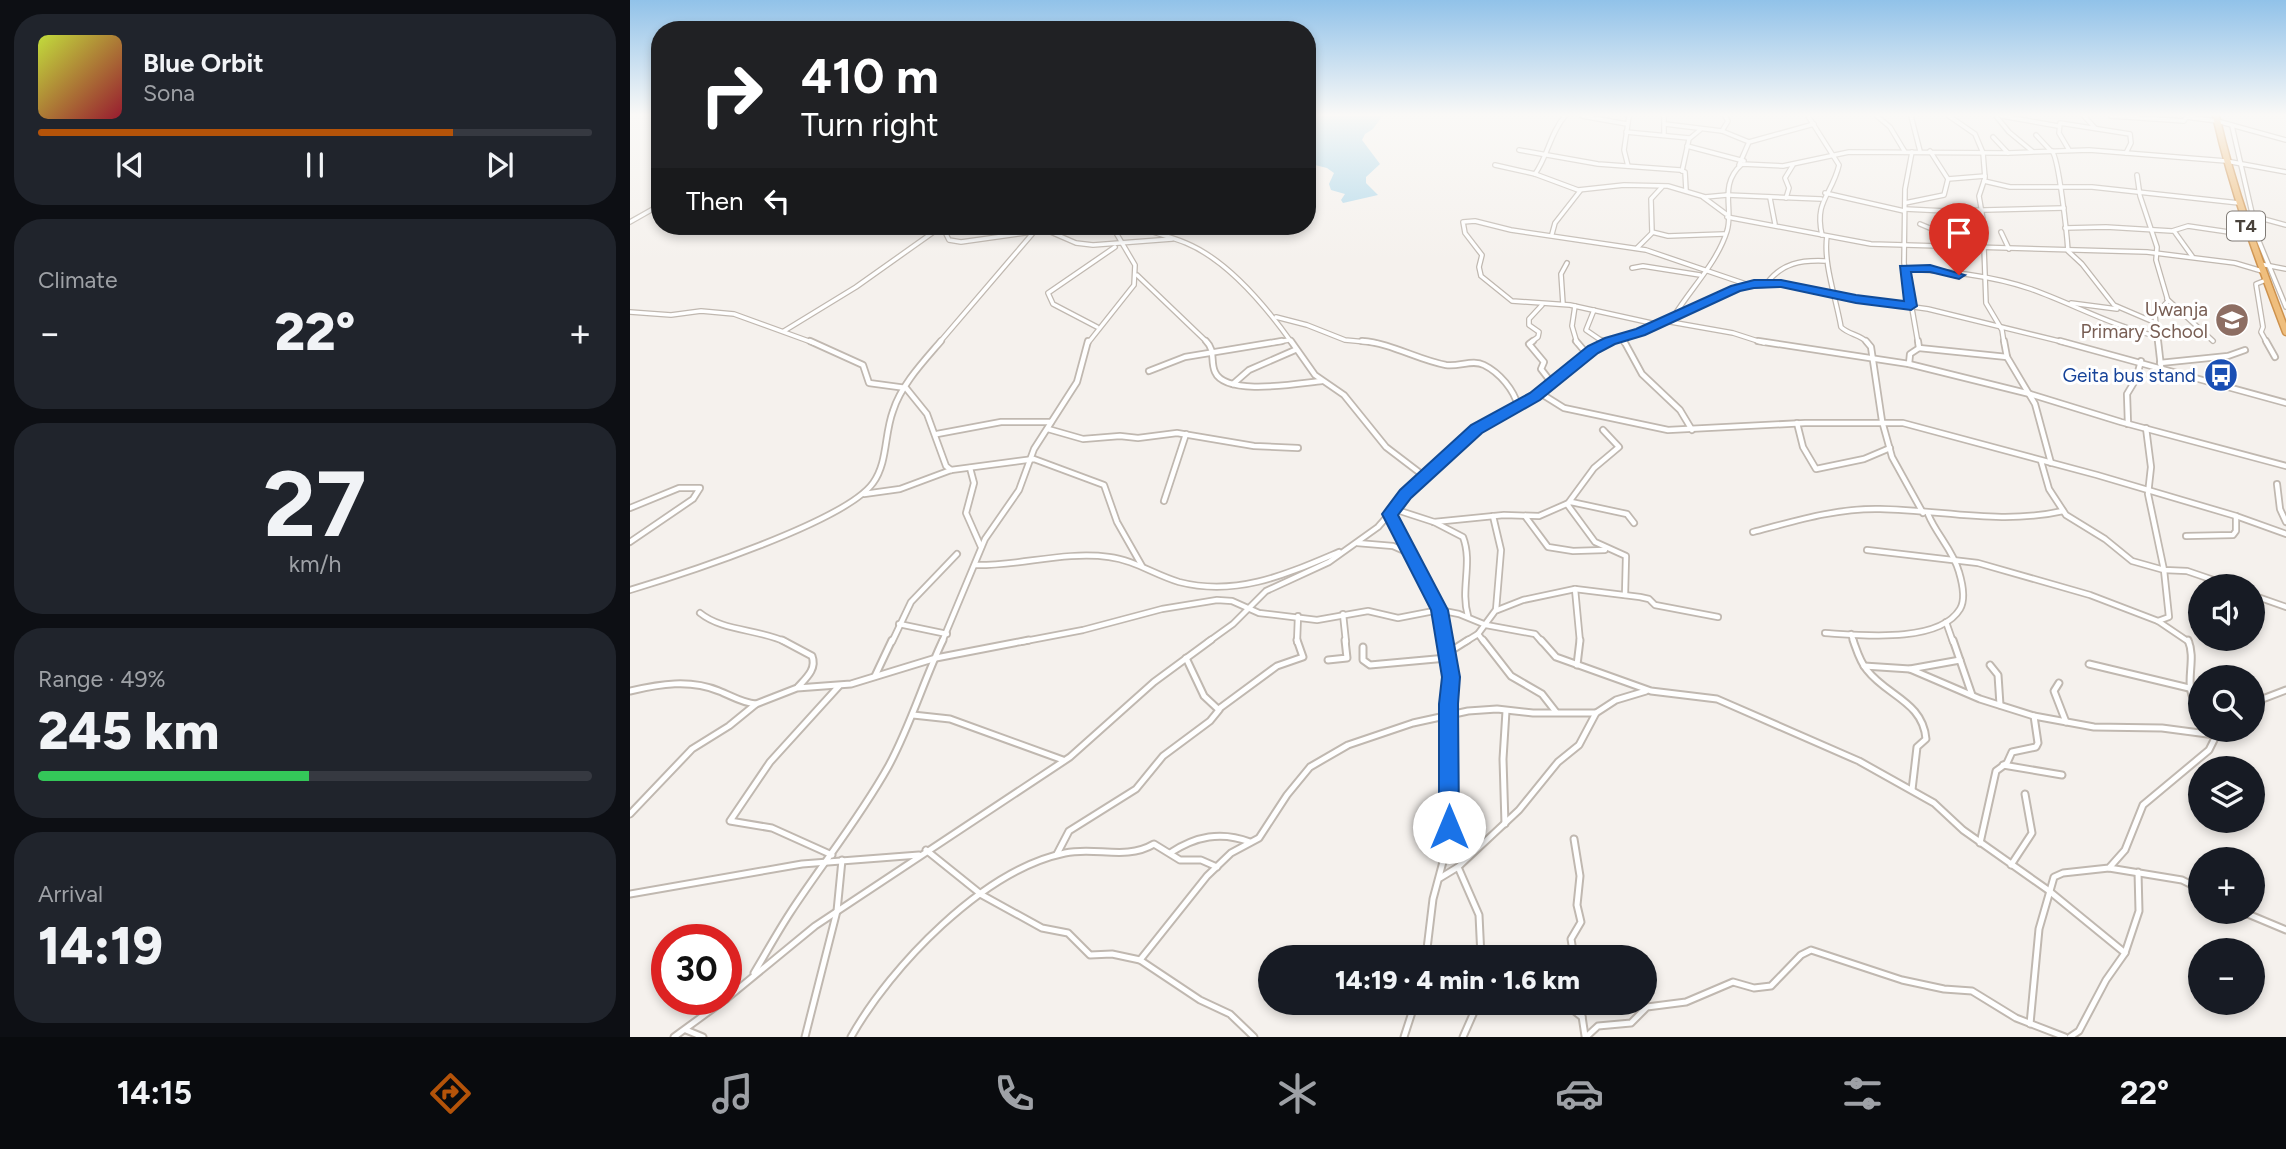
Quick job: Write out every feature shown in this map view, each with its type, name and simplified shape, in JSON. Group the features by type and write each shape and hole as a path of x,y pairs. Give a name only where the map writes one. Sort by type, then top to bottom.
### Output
{"highway":[{"name":"T4","path":"2227,164 2249,234 2286,332"}],"street":[{"path":"1535,174 1541,164"},
{"path":"1602,164 1682,171 1685,172 1686,190"},
{"path":"1682,171 1683,164"},
{"path":"1674,317 1716,256 1728,227 1727,195 1739,165 1743,164"},
{"path":"1764,164 1790,164"},
{"path":"1786,198 1789,188 1785,178 1793,164"},
{"path":"1825,633 1901,634 1946,622 1957,612 1962,600 1955,560 1937,536 1895,465 1882,421 1873,352 1867,340 1842,329 1836,295 1825,261 1824,236 1818,216 1821,199 1839,168 1837,164"},
{"path":"1911,164 1904,210 1905,268 1919,348"},
{"path":"1939,164 1948,179"},
{"path":"1984,164 1985,179 1979,196 1986,303 2003,333 2007,357 2030,394 2051,463"},
{"path":"2056,164 2068,251 2121,309"},
{"path":"2238,164 2258,239 2286,307"},
{"path":"2245,164 2286,172"},
{"path":"1495,165 1535,174 1581,191 1624,186 1686,190 1702,196 1726,216 1871,244 2157,253 2286,269"},
{"path":"2137,175 2167,299 2167,303 2156,312 2156,336 2161,365"},
{"path":"1948,179 1985,179 2035,189 2141,191 2239,203"},
{"path":"1905,203 1942,196 1948,179"},
{"path":"1652,233 1650,229 1653,211 1650,199 1663,187"},
{"path":"1552,234 1555,223 1581,191"},
{"path":"1825,193 1904,210 2064,208"},
{"path":"1702,196 1821,199"},
{"path":"1770,198 1775,225"},
{"path":"630,222 651,210"},
{"path":"2253,216 2286,225"},
{"path":"1656,325 1575,306 1522,303 1506,298 1483,278 1479,270 1482,255 1465,233 1463,224 1476,221 1502,229 1637,248 1707,268 1748,285"},
{"path":"1920,224 1944,234 1982,240"},
{"path":"2065,228 2106,226 2174,231 2188,226 2249,234"},
{"path":"2174,231 2193,257"},
{"path":"2001,232 2009,249"},
{"path":"1652,233 1675,236 1725,234"},
{"path":"1637,248 1652,233"},
{"path":"784,331 856,287 929,235"},
{"path":"947,235 950,240 958,242 983,241 1005,235"},
{"path":"864,494 878,475 893,410 906,388 948,332 1031,235"},
{"path":"1058,235 1077,244 1116,246 1176,238"},
{"path":"1118,235 1126,246 1136,274 1212,347 1216,374 1233,384 1251,388 1322,381"},
{"path":"1166,235 1176,238 1218,263 1274,317 1295,350 1322,381 1344,395 1386,447 1424,476"},
{"path":"1098,328 1053,303 1048,293 1060,283 1103,259 1116,246"},
{"path":"1767,283 1776,270 1787,264 1825,261"},
{"path":"1563,304 1561,274 1567,263"},
{"path":"1632,268 1643,266 1700,276"},
{"path":"1905,268 1984,276 2010,282 2100,319 2156,336"},
{"path":"751,978 790,913 830,858 888,767 913,715 925,678 947,634 981,548 1018,490 1029,459 1081,376 1085,348 1098,328 1126,298 1134,285 1136,274"},
{"path":"2266,280 2256,284 2256,290 2263,340 2275,357"},
{"path":"742,986 837,911 1064,761 1186,658 1233,624 1271,587 1329,562 1348,548 1392,512 1424,476 1476,429 1539,393 1587,354 1605,343 1656,325 1748,285 1792,285 1836,295 1911,306 2161,365 2286,403"},
{"path":"2167,299 2213,341"},
{"path":"2066,303 2095,304 2121,309 2156,323"},
{"path":"1544,304 1529,319 1529,325 1539,332 1538,337 1529,344 1544,362 1541,369 1551,382"},
{"path":"1575,306 1572,333 1577,344 1587,354"},
{"path":"1594,310 1586,330 1605,343"},
{"path":"630,312 671,315 701,311 726,313 784,331 859,363 865,369 869,383 906,388 922,405 937,434 946,467 951,470"},
{"path":"1274,317 1304,324 1345,340 1374,342 1431,362 1452,366 1473,363 1484,365 1514,391 1518,406"},
{"path":"1664,321 1733,333 1767,344 1909,364 2030,394 2128,424 2286,466"},
{"path":"1622,337 1639,369 1651,384 1680,409 1692,430"},
{"path":"1149,371 1177,359 1289,340"},
{"path":"1909,364 1910,354 1919,348 2007,357"},
{"path":"1233,384 1249,370 1295,350"},
{"path":"2161,365 2234,356 2245,350"},
{"path":"2128,424 2127,394 2136,379 2141,361"},
{"path":"1539,393 1560,407 1659,429 1692,430 1734,425 1882,421 1914,426 2147,490 2286,534"},
{"path":"937,434 1001,422 1052,422"},
{"path":"1797,423 1803,447 1816,470 1864,459 1891,449"},
{"path":"2146,428 2151,467 2147,490 2164,570 2169,618 2158,621"},
{"path":"1048,429 1088,439 1186,434 1254,446 1297,448"},
{"path":"1434,522 1493,516 1544,515 1568,503 1594,468 1619,447 1603,430"},
{"path":"1164,501 1186,434"},
{"path":"630,590 802,526 864,494 900,489 951,470 1029,459 1104,485 1115,517 1143,567"},
{"path":"2041,460 2049,489 2063,511 2132,561 2164,570 2196,574"},
{"path":"970,468 974,484 966,513 981,548"},
{"path":"2277,484 2280,509 2286,522"},
{"path":"630,508 679,488 700,488 693,499 630,542"},
{"path":"1568,503 1627,514 1634,523"},
{"path":"1568,503 1593,541 1605,550"},
{"path":"1753,532 1814,514 1844,510 1884,509 1926,514 2022,517 2063,511"},
{"path":"1392,512 1434,522 1457,533 1466,543 1468,558 1462,591 1469,617"},
{"path":"1392,512 1440,610 1452,682 1449,717 1449,827 1446,853 1433,899 1427,945"},
{"path":"1525,515 1548,547 1582,552 1622,551 1626,556 1625,595"},
{"path":"1363,647 1363,660 1370,665 1446,656 1478,634 1495,611 1502,556 1499,529 1493,516"},
{"path":"2186,536 2233,536 2236,516"},
{"path":"1354,543 1393,546 1410,553"},
{"path":"975,565 1004,566 1101,557 1143,567 1178,581 1241,588 1261,584 1348,548"},
{"path":"1867,550 1978,563 2090,594 2158,621 2189,641 2191,665"},
{"path":"874,677 913,599 957,554"},
{"path":"1495,611 1523,600 1575,590 1646,598 1653,605 1718,617"},
{"path":"1575,590 1581,636 1577,665"},
{"path":"630,814 682,757 756,704 797,688 839,686 936,658 1050,637 1162,609 1203,602 1225,600 1250,607 1262,614 1317,620 1368,611 1392,618 1440,610 1469,617 1486,625 1535,634 1556,657 1651,691 1717,699 1745,709 1859,761 1934,803 1980,844 2048,890 2125,953"},
{"path":"2265,600 2286,607"},
{"path":"700,613 707,620 761,632 812,656 814,666 811,673 797,688"},
{"path":"1328,660 1347,658 1343,614"},
{"path":"1057,854 1069,831 1136,789 1163,756 1210,721 1220,708 1277,666 1303,657 1297,642 1298,616"},
{"path":"1946,622 1972,695"},
{"path":"899,624 947,634"},
{"path":"1478,634 1511,676 1542,694 1556,712"},
{"path":"1851,634 1864,666 1878,682 1912,706 1926,729 1926,739 1917,747 1912,790"},
{"path":"1186,658 1204,696 1220,708"},
{"path":"1864,666 1910,669 1960,660"},
{"path":"2090,664 2188,688"},
{"path":"1990,665 1998,675 2000,705"},
{"path":"1910,669 1972,695 2034,716 2067,723 2132,729 2188,730"},
{"path":"630,691 661,684 688,682 722,692 737,702 756,704"},
{"path":"2059,682 2054,691 2067,723"},
{"path":"839,686 770,762 730,821 772,828 830,858 842,860 923,853 982,895 1042,928 1068,933 1091,956 1111,954 1140,960 1200,1000 1230,1014 1254,1037"},
{"path":"1140,960 1217,866 1231,853 1259,838 1287,795 1315,764 1356,742 1420,721 1468,711 1506,710 1583,715 1596,713 1615,700 1651,691"},
{"path":"2265,696 2286,691"},
{"path":"1505,824 1503,759 1506,710"},
{"path":"1439,878 1458,867 1505,824 1558,762 1579,745 1596,713"},
{"path":"913,715 950,719 1064,761"},
{"path":"1980,844 1996,771 2007,763 2012,752 2036,747 2038,743 2034,716"},
{"path":"2109,868 2125,850 2143,805 2208,750 2212,742"},
{"path":"2002,765 2062,775"},
{"path":"2011,865 2032,833 2025,794"},
{"path":"1170,853 1186,843 1221,834 1239,836 1251,843"},
{"path":"1572,945 1571,939 1581,922 1577,905 1580,876 1574,839"},
{"path":"851,1037 864,1014 910,956 996,881 1012,872 1057,854 1073,851 1140,852 1154,844 1182,861 1201,860 1217,866"},
{"path":"630,894 830,858"},
{"path":"805,1037 837,911 842,860"},
{"path":"1458,867 1479,915 1480,945"},
{"path":"2029,1025 2033,971 2048,890 2058,875 2109,868 2188,883"},
{"path":"1579,1015 1586,1037 1598,1026 1631,1023 1647,1007 1686,1002 1733,982 1754,988 1771,986 1801,955 1816,950 1902,980 1944,989 1972,990 1995,1007 2029,1025 2068,1037 2079,1031 2106,980 2125,953 2139,912 2137,872"},
{"path":"2265,921 2286,930"},
{"path":"674,1037 705,1015"},
{"path":"1406,1036 1412,1015"},
{"path":"1463,1037 1473,1015"},
{"path":"685,1030 703,1037"}],"water":[{"path":"1316,164 1380,164 1366,177 1366,183 1378,195 1343,203 1341,200 1345,194 1331,190 1329,184 1334,173"}],"place":[{"name":"Uwanja Primary School","path":"2232,320"},
{"name":"Geita bus stand","path":"2221,375"}],"route":[{"path":"1449,827 1448,704 1451,677 1440,610 1390,514 1406,494 1476,429 1535,397 1593,349 1640,332 1736,289 1754,284 1781,284 1856,299 1911,306 1905,268 1930,269 1959,275"}]}
